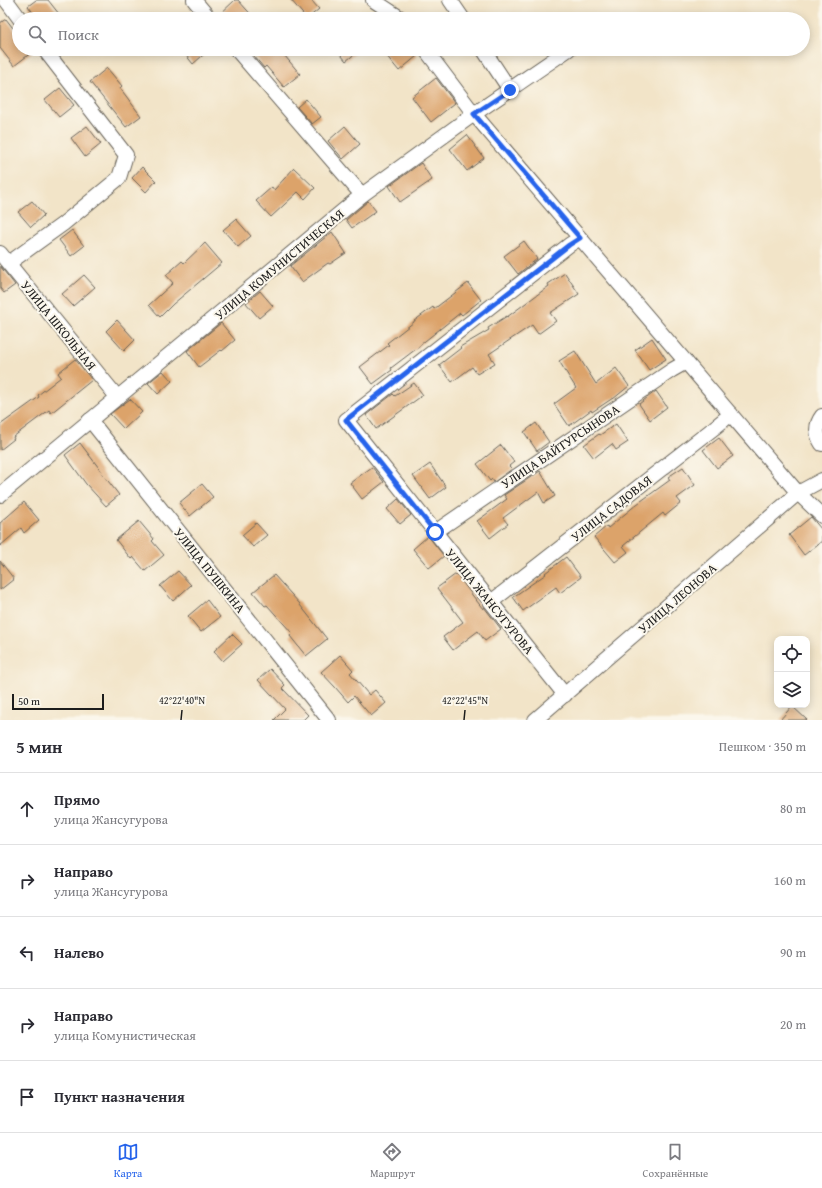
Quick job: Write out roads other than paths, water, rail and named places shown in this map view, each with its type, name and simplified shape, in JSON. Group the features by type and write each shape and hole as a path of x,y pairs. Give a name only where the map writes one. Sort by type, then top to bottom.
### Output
{"street":[{"path":"6,0 15,12"},
{"path":"194,0 204,12"},
{"path":"373,0 391,12"},
{"path":"450,0 458,12"},
{"path":"4,258 63,224 119,178 126,155 49,56"},
{"path":"242,56 362,195"},
{"path":"430,56 474,114 798,493 822,516"},
{"path":"488,56 510,90"},
{"name":"УЛИЦА КОМУНИСТИЧЕСКАЯ","path":"0,495 362,195 474,114 559,56"},
{"name":"УЛИЦА ЖАНСУГУРОВА","path":"565,695 346,420 580,238"},
{"name":"УЛИЦА ШКОЛЬНАЯ","path":"4,258 118,398"},
{"name":"УЛИЦА БАЙТУРСЫНОВА","path":"435,532 686,362"},
{"name":"УЛИЦА САДОВАЯ","path":"491,602 731,414"},
{"path":"822,416 819,419 816,429 818,439 822,444"},
{"name":"УЛИЦА ПУШКИНА","path":"90,420 329,720"},
{"name":"УЛИЦА ЛЕОНОВА","path":"534,720 565,695 798,493 822,480"}]}
